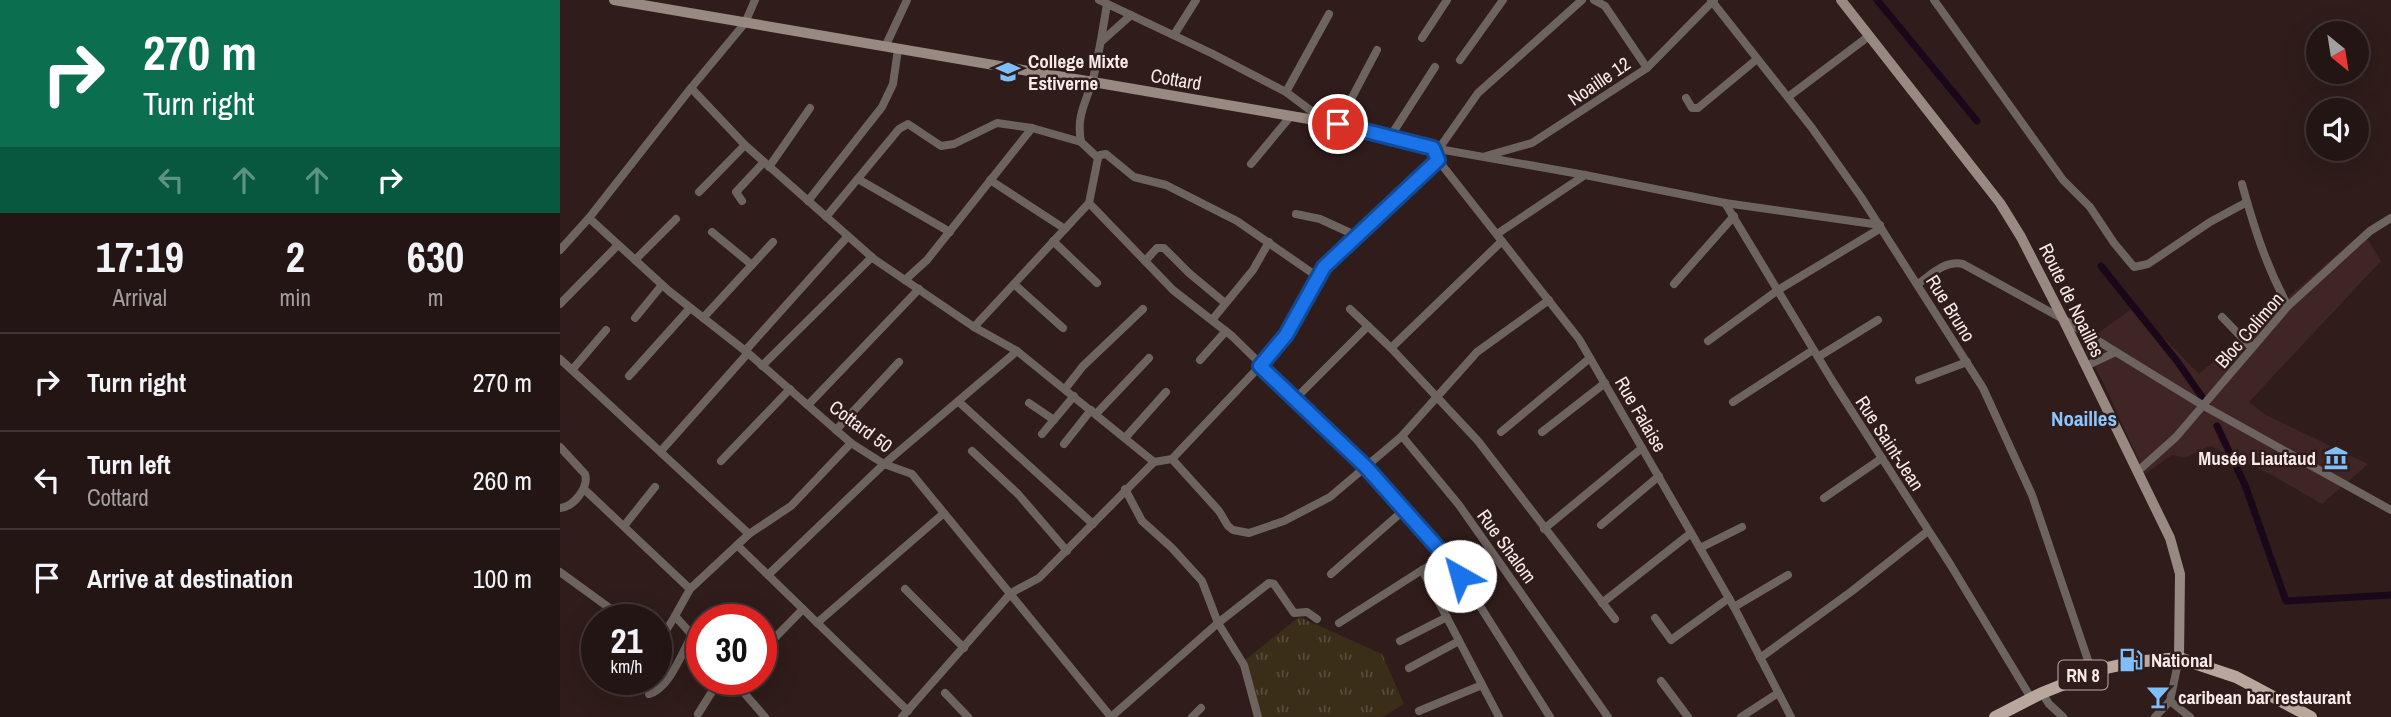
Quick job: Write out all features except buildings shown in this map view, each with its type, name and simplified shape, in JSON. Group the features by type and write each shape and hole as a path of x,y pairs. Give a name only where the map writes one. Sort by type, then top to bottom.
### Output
{"main road":[{"name":"RN 8","path":"1995,717 2037,695 2092,672 2134,662 2179,658 2236,677 2311,717"}],"street":[{"name":"Cottard","path":"614,0 1338,124 1436,149"},
{"path":"560,250 589,218 745,23 755,0"},
{"path":"885,47 907,0"},
{"path":"1174,35 1196,0"},
{"path":"1422,38 1447,0"},
{"path":"1460,60 1503,0"},
{"path":"1582,0 1478,93 1436,149 1726,203 1880,226"},
{"path":"1594,0 1607,3 1647,68"},
{"name":"Route de Noailles","path":"1841,0 1966,157 2021,237 2169,538 2180,574 2179,658"},
{"path":"1934,0 2063,180 2090,207 2113,243 2134,267 2148,264 2210,222 2247,202"},
{"name":"Rue Bruno","path":"1712,1 1812,128 1880,226 1983,388 2032,495 2092,672"},
{"name":"Noaille 12","path":"1482,157 1532,143 1647,68 1712,1"},
{"path":"1081,142 1079,114 1092,81 1101,42 1103,2 1286,92 1325,122"},
{"path":"1101,42 1131,15"},
{"path":"1286,92 1329,15"},
{"path":"1788,97 1868,36"},
{"path":"808,201 881,107 893,84 898,49"},
{"path":"1338,124 1377,50"},
{"path":"1686,98 1692,108 1698,108 1757,59"},
{"path":"1390,136 1435,67"},
{"path":"691,88 745,145 872,257 974,327 1017,351 1154,463"},
{"path":"742,201 736,193 767,164 810,107"},
{"path":"1251,164 1290,117"},
{"path":"826,218 899,129 908,124 942,146 962,141 997,123 1032,128 1081,142 1098,158"},
{"path":"905,280 927,260 1032,128"},
{"path":"699,192 745,145"},
{"name":"Rue Falaise","path":"1436,149 1438,160 1579,339 1732,603 1791,717"},
{"path":"974,327 1089,203 1098,158 1105,154 1134,177 1166,185 1237,221 1318,277"},
{"path":"737,545 905,714 1010,593 1039,578 1125,489 1154,463 1171,458 1260,366 1286,335 1330,260 1438,160"},
{"path":"1391,348 1500,238 1584,175"},
{"path":"858,179 950,232"},
{"path":"990,180 1065,229"},
{"path":"2242,184 2271,275 2288,306"},
{"path":"1089,203 1173,290 1226,331 1366,467 1446,557 1550,717"},
{"name":"Rue Saint-Jean","path":"1726,203 1928,531 2037,695 2063,717"},
{"path":"1296,214 1320,219 1357,236"},
{"path":"1674,284 1734,216"},
{"name":"Cottard 50","path":"589,218 663,285 747,352 851,443 884,464 912,474 1111,717"},
{"name":"Bloc Colimon","path":"2138,471 2176,438 2288,306 2370,231 2391,218"},
{"path":"635,260 676,219"},
{"path":"1708,341 1778,290 1880,226"},
{"path":"712,232 752,265"},
{"path":"662,451 848,236"},
{"path":"1054,241 1097,283"},
{"path":"703,318 773,242"},
{"path":"1212,320 1253,270 1269,242"},
{"path":"560,304 618,245"},
{"path":"1145,261 1157,248 1164,248 1189,273 1226,303"},
{"path":"762,366 872,257"},
{"path":"1918,284 1944,266 1954,262 1963,264 2063,319 2204,406 2391,510"},
{"path":"1014,284 1063,328"},
{"path":"635,318 663,285"},
{"path":"808,405 919,289"},
{"path":"1171,458 1233,530 1250,533 1284,521 1316,505 1366,467 1402,436 1477,352 1549,300"},
{"path":"629,376 690,308"},
{"path":"1065,389 1083,366 1143,309"},
{"path":"1350,309 1391,348 1478,441 1615,619"},
{"path":"2222,317 2252,348"},
{"path":"1733,401 1878,320"},
{"path":"1296,398 1368,326"},
{"path":"572,370 606,330"},
{"path":"1200,360 1226,331"},
{"path":"768,575 884,464 1017,351"},
{"path":"2086,366 2116,352"},
{"path":"1064,444 1149,358"},
{"path":"1501,432 1590,358"},
{"path":"560,359 749,534"},
{"path":"836,430 899,362"},
{"path":"1919,380 1967,362"},
{"path":"1542,432 1605,383"},
{"path":"721,461 790,389"},
{"path":"1125,438 1166,392"},
{"path":"1042,434 1074,396"},
{"path":"959,402 1093,524"},
{"path":"1029,403 1054,420"},
{"name":"Rue Shalom","path":"1402,436 1459,505 1608,717"},
{"path":"672,621 690,589 749,534 791,506 851,443"},
{"path":"560,447 586,476 584,489 569,506 560,508"},
{"path":"1544,529 1642,448"},
{"path":"972,451 1018,494 1067,551"},
{"path":"1824,498 1882,458"},
{"path":"1601,525 1658,476"},
{"path":"624,526 655,487"},
{"path":"584,489 690,589"},
{"path":"1125,489 1142,521 1172,548 1202,581 1218,623 1244,665 1258,717"},
{"path":"1331,574 1404,510"},
{"path":"817,624 944,513"},
{"path":"1700,548 1742,527"},
{"path":"1760,658 1928,531"},
{"path":"1602,603 1691,533"},
{"path":"1339,623 1446,557"},
{"path":"1422,570 1499,717"},
{"path":"560,572 603,604"},
{"path":"1655,618 1671,640 1732,603 1788,575"},
{"path":"1111,717 1218,623 1269,583 1274,584 1294,612 1310,613 1317,619"},
{"path":"905,589 964,648"},
{"path":"777,636 803,609"},
{"path":"675,616 686,628"},
{"path":"1400,641 1447,617"},
{"path":"1409,668 1459,641"},
{"path":"672,671 686,646"},
{"path":"2155,717 2171,701 2179,658"},
{"path":"1661,681 1688,717"},
{"path":"1419,711 1482,685"},
{"path":"946,693 968,717"},
{"path":"1741,717 1778,693"},
{"path":"698,714 710,695"},
{"path":"747,695 765,717"},
{"path":"2171,701 2190,717"},
{"path":"1192,717 1201,708"}],"shaded area":[{"path":"2363,232 2381,261 2249,402 2266,415 2368,464 2322,504 2270,474 2210,446 2185,458 2172,455 2145,474 2103,382 2086,352 2094,336 2134,307 2199,374"}],"green space":[{"path":"1299,617 1382,654 1404,704 1382,717 1262,717 1245,660"}],"waterway":[{"path":"1877,0 1977,121"},
{"path":"2101,266 2177,361 2207,404"},
{"path":"2217,426 2245,485 2286,601 2391,595"}],"place":[{"name":"College Mixte Estiverne","path":"1008,72"},
{"name":"Musée Liautaud","path":"2336,458"},
{"name":"National","path":"2131,660"},
{"name":"caribean bar restaurant","path":"2158,697"}],"district":[{"name":"Noailles","path":"2084,418"}],"route":[{"path":"1338,124 1433,148 1438,160 1330,260 1286,335 1260,366 1366,467 1460,576"}]}
